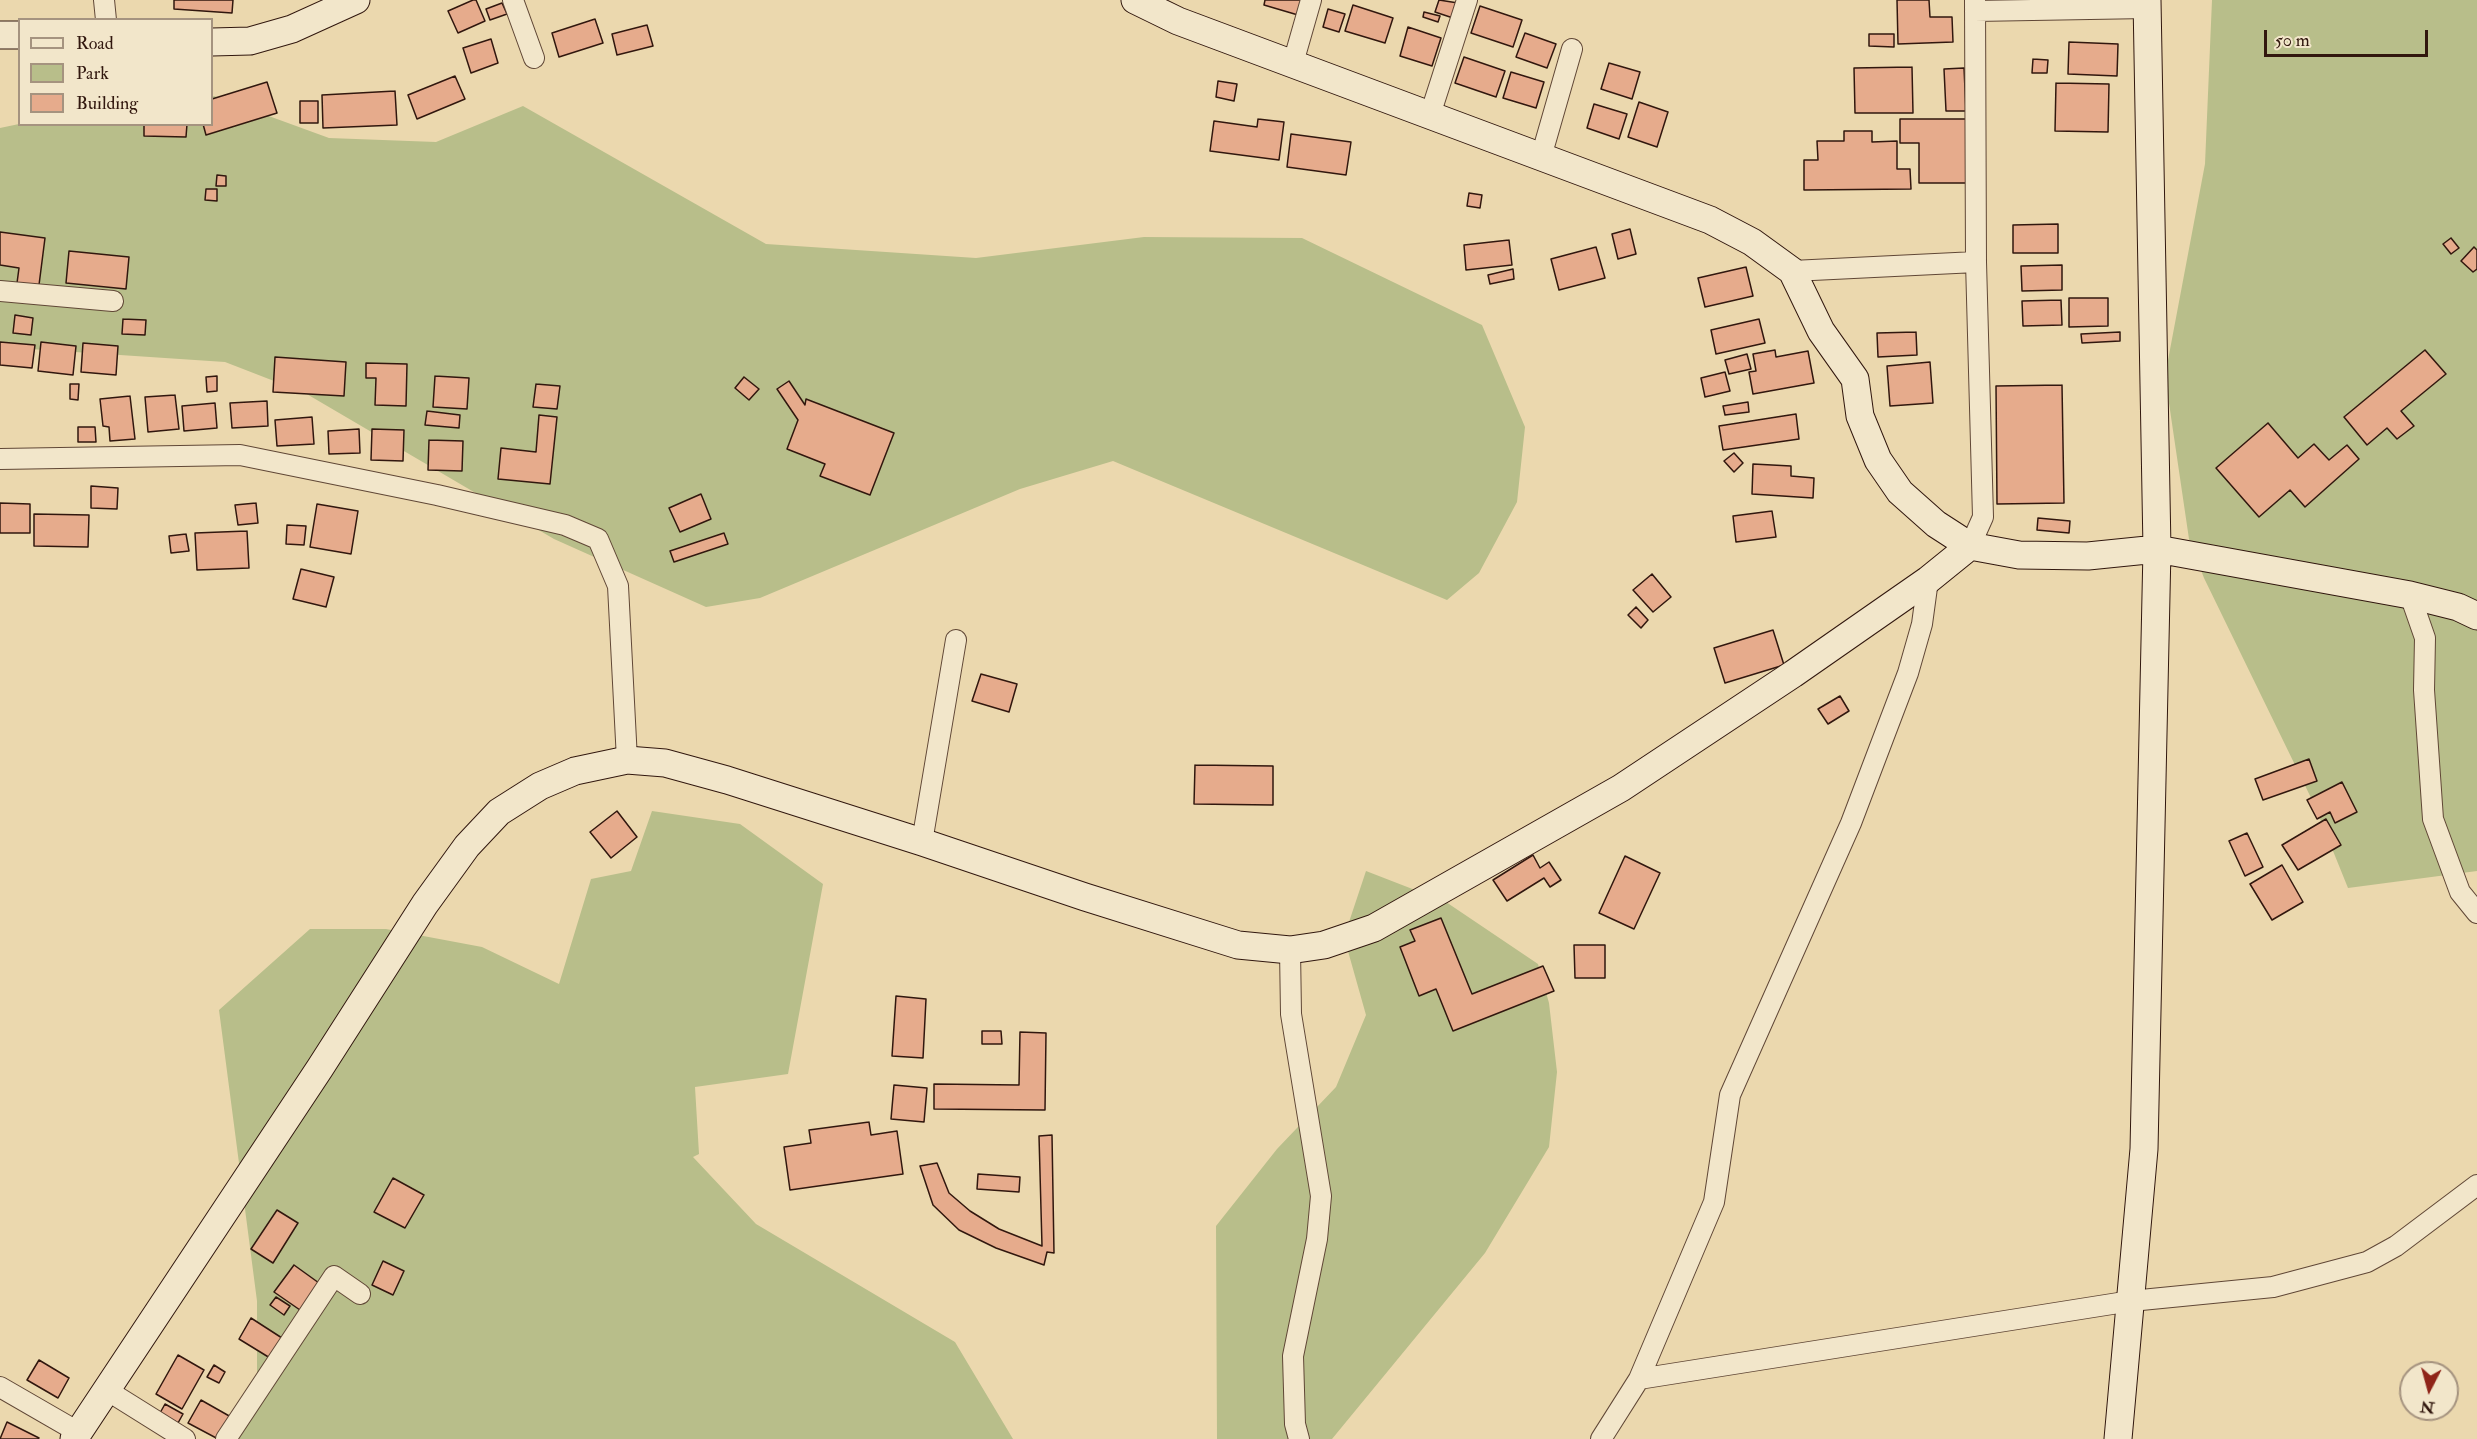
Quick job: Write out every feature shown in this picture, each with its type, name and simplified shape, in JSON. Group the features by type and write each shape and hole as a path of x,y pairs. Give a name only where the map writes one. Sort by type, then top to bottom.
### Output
{"street":[{"path":"104,0 106,18"},
{"path":"213,42 249,41 292,29 356,0"},
{"path":"513,0 534,58"},
{"path":"1135,0 1178,21 1710,220 1752,242 1792,271 1821,331 1855,379 1860,416 1878,460 1900,492 1936,524 1970,546 2019,555 2088,556 2157,549 2410,595 2458,607 2477,616"},
{"path":"1293,63 1311,0"},
{"path":"1430,115 1467,0"},
{"path":"0,1387 76,1436 105,1389 320,1068 425,904 467,846 499,812 540,786 575,771 627,760 665,763 727,780 1238,945 1290,950 1324,945 1374,928 1621,789 1784,681 1928,580 1970,546 1983,517 1976,262 1975,6 2147,4 2157,549 2144,1149 2118,1439"},
{"path":"0,34 18,35"},
{"path":"1541,157 1572,49"},
{"path":"1792,271 1976,262"},
{"path":"0,291 113,301"},
{"path":"0,459 240,455 437,495 565,525 598,539 618,586 627,760"},
{"path":"1601,1439 1639,1379 1714,1202 1730,1095 1851,823 1908,673 1922,624 1928,580"},
{"path":"2410,595 2425,639 2424,690 2433,819 2460,892 2477,913"},
{"path":"922,842 956,640"},
{"path":"1290,950 1292,1014 1321,1196 1317,1239 1293,1356 1294,1424 1299,1439"},
{"path":"1639,1379 2131,1300 2273,1287 2367,1262 2396,1246 2477,1185"},
{"path":"226,1439 334,1276 360,1294"},
{"path":"105,1389 185,1439"}],"green space":[{"path":"2212,0 2477,0 2477,871 2348,888 2314,804 2204,578 2189,539 2165,376 2205,164"},
{"path":"213,96 329,138 436,142 523,106 766,244 976,258 1144,237 1302,238 1482,325 1525,427 1517,502 1479,573 1447,600 1113,461 1020,489 760,598 706,607 554,539 305,393 225,362 0,347 0,128 18,124 213,126"},
{"path":"652,811 740,824 823,884 788,1074 695,1087 699,1154 693,1157 756,1224 955,1342 1013,1439 230,1439 257,1376 257,1301 219,1010 310,929 386,929 482,947 559,984 591,879 631,871"},
{"path":"1366,871 1446,902 1538,964 1549,1003 1557,1072 1549,1147 1485,1253 1332,1439 1217,1439 1216,1226 1277,1149 1336,1087 1366,1015 1344,937"}],"building":[{"path":"174,0 233,0 232,13 174,9"},
{"path":"476,0 485,21 458,33 448,11"},
{"path":"1265,0 1302,0 1298,15 1264,5"},
{"path":"1439,0 1458,3 1453,18 1435,12"},
{"path":"1897,0 1929,0 1930,17 1952,17 1953,42 1898,44"},
{"path":"502,3 507,14 490,20 486,9"},
{"path":"1353,5 1393,18 1385,43 1345,31"},
{"path":"1480,6 1522,20 1513,47 1471,33"},
{"path":"1328,9 1345,14 1339,32 1323,27"},
{"path":"1424,12 1440,16 1438,22 1423,17"},
{"path":"595,19 603,43 559,57 552,33"},
{"path":"647,25 653,46 617,55 612,34"},
{"path":"1408,27 1441,38 1432,66 1400,56"},
{"path":"1525,33 1556,44 1547,68 1516,57"},
{"path":"1869,34 1894,34 1894,47 1869,46"},
{"path":"491,39 498,63 471,73 463,48"},
{"path":"2069,42 2118,44 2117,76 2068,74"},
{"path":"1464,57 1505,71 1496,97 1455,83"},
{"path":"2033,59 2048,60 2047,73 2032,73"},
{"path":"1609,63 1640,72 1632,99 1601,89"},
{"path":"1912,67 1913,113 1855,113 1854,68"},
{"path":"1964,68 1966,111 1946,111 1944,69"},
{"path":"1511,72 1544,82 1536,108 1503,98"},
{"path":"455,76 465,99 417,119 408,95"},
{"path":"1218,81 1237,84 1234,101 1216,97"},
{"path":"267,82 277,113 206,135 204,126 213,126 213,99"},
{"path":"2056,83 2109,84 2108,132 2055,131"},
{"path":"395,91 397,125 323,128 322,95"},
{"path":"300,101 318,101 318,123 300,123"},
{"path":"1639,102 1668,112 1657,147 1628,137"},
{"path":"1594,104 1627,114 1619,139 1587,128"},
{"path":"1258,119 1284,122 1279,160 1210,151 1214,121 1257,127"},
{"path":"1900,119 1968,119 1968,183 1919,183 1919,143 1900,143"},
{"path":"144,126 187,126 186,137 144,136"},
{"path":"1844,131 1872,131 1872,142 1897,141 1897,169 1910,169 1911,189 1804,190 1804,160 1818,160 1817,141 1844,141"},
{"path":"1291,134 1351,142 1346,175 1287,167"},
{"path":"217,175 226,176 226,186 216,186"},
{"path":"206,189 217,189 217,201 205,200"},
{"path":"1469,193 1482,195 1480,208 1467,206"},
{"path":"2058,224 2058,253 2013,253 2013,225"},
{"path":"1630,229 1636,254 1618,259 1612,234"},
{"path":"0,232 45,238 39,285 17,283 19,268 0,265"},
{"path":"2451,238 2459,248 2451,254 2443,244"},
{"path":"1509,240 1512,265 1466,270 1464,245"},
{"path":"1596,247 1605,278 1559,290 1551,259"},
{"path":"2474,247 2477,250 2477,269 2473,272 2461,261"},
{"path":"69,251 129,257 126,289 66,283"},
{"path":"2062,265 2062,290 2022,291 2021,266"},
{"path":"1746,267 1753,296 1705,307 1698,278"},
{"path":"1513,269 1514,279 1490,284 1488,275"},
{"path":"2069,298 2108,298 2108,326 2069,327"},
{"path":"2061,300 2062,325 2023,326 2022,301"},
{"path":"15,315 33,318 31,335 13,333"},
{"path":"123,319 146,320 145,335 122,334"},
{"path":"1759,319 1765,343 1716,354 1711,330"},
{"path":"1916,332 1917,355 1878,357 1877,333"},
{"path":"2120,332 2120,341 2082,343 2081,334"},
{"path":"0,342 35,345 32,368 0,365"},
{"path":"41,342 76,346 73,375 38,371"},
{"path":"83,343 118,346 116,375 81,372"},
{"path":"1775,350 1776,357 1808,351 1814,383 1753,394 1749,372 1756,371 1753,354"},
{"path":"2425,350 2446,374 2401,411 2414,426 2397,439 2387,428 2367,445 2344,417"},
{"path":"1747,354 1751,369 1729,374 1725,360"},
{"path":"275,357 346,362 344,396 273,392"},
{"path":"1930,362 1933,403 1890,406 1887,366"},
{"path":"366,363 407,364 406,406 375,405 376,378 366,378"},
{"path":"1725,372 1730,391 1705,397 1701,378"},
{"path":"217,376 217,391 207,392 206,377"},
{"path":"435,376 469,378 467,409 433,407"},
{"path":"744,377 759,389 749,400 735,388"},
{"path":"789,381 805,405 806,399 894,433 870,495 820,476 825,464 787,449 798,420 777,389"},
{"path":"70,384 79,384 78,400 70,399"},
{"path":"536,384 560,386 557,409 533,407"},
{"path":"2062,385 2064,503 1997,504 1996,386"},
{"path":"175,395 179,429 148,432 145,397"},
{"path":"130,396 135,439 110,441 109,427 103,426 100,399"},
{"path":"267,401 268,426 232,428 230,403"},
{"path":"1748,402 1749,412 1725,415 1723,406"},
{"path":"215,403 217,428 184,431 182,406"},
{"path":"427,411 460,415 459,428 425,425"},
{"path":"1796,414 1799,439 1723,450 1719,426"},
{"path":"539,415 557,417 550,484 498,479 501,448 536,452"},
{"path":"312,417 314,444 277,446 275,420"},
{"path":"2268,423 2298,458 2314,444 2329,460 2347,445 2359,459 2305,507 2290,490 2259,517 2216,468"},
{"path":"78,427 95,427 96,442 78,442"},
{"path":"359,429 360,453 329,454 328,431"},
{"path":"372,429 404,430 403,461 371,460"},
{"path":"429,440 463,441 462,471 428,470"},
{"path":"1734,453 1743,463 1734,472 1724,461"},
{"path":"1753,464 1791,466 1791,476 1814,478 1813,498 1752,494"},
{"path":"91,486 118,488 117,509 91,508"},
{"path":"701,494 711,519 680,532 669,508"},
{"path":"0,503 30,504 30,533 0,533"},
{"path":"256,503 258,523 238,525 235,505"},
{"path":"317,504 358,511 351,554 310,547"},
{"path":"1772,511 1776,537 1736,542 1733,516"},
{"path":"34,514 89,515 88,547 34,546"},
{"path":"2038,518 2070,521 2069,533 2037,530"},
{"path":"287,525 306,526 304,545 286,544"},
{"path":"247,531 249,568 197,570 195,533"},
{"path":"724,533 728,544 674,562 670,551"},
{"path":"186,534 189,551 171,553 169,536"},
{"path":"301,569 334,577 326,607 293,599"},
{"path":"1652,574 1671,597 1653,612 1633,590"},
{"path":"1636,607 1648,620 1641,628 1628,615"},
{"path":"1773,630 1784,665 1725,683 1714,648"},
{"path":"981,674 1017,684 1009,712 972,701"},
{"path":"1840,696 1849,711 1828,724 1818,709"},
{"path":"2309,759 2317,781 2263,800 2255,779"},
{"path":"1195,765 1273,766 1273,805 1194,804"},
{"path":"2342,782 2357,812 2335,823 2330,812 2317,819 2307,800"},
{"path":"617,811 637,837 611,858 590,832"},
{"path":"2326,819 2341,845 2298,870 2282,845"},
{"path":"2247,833 2263,867 2245,876 2229,841"},
{"path":"1533,855 1540,868 1549,862 1561,880 1550,887 1544,878 1507,901 1493,880"},
{"path":"1625,856 1660,873 1634,929 1599,913"},
{"path":"2282,865 2303,902 2272,920 2250,884"},
{"path":"1441,918 1472,994 1543,966 1554,991 1453,1031 1436,989 1419,996 1400,947 1415,941 1410,930"},
{"path":"1574,945 1605,945 1605,978 1575,978"},
{"path":"896,996 926,999 923,1058 892,1056"},
{"path":"982,1031 1001,1031 1002,1044 982,1044"},
{"path":"1020,1032 1046,1033 1045,1110 934,1109 934,1084 1019,1085"},
{"path":"894,1085 927,1088 924,1122 891,1119"},
{"path":"869,1122 871,1135 897,1131 903,1174 790,1190 784,1147 811,1143 809,1130"},
{"path":"1052,1135 1054,1253 1047,1252 1044,1265 996,1248 959,1230 933,1205 920,1166 937,1163 949,1193 970,1211 999,1229 1042,1246 1039,1136"},
{"path":"978,1174 1020,1177 1019,1192 977,1189"},
{"path":"393,1178 424,1195 405,1228 374,1212"},
{"path":"277,1210 298,1223 273,1263 251,1249"},
{"path":"383,1261 404,1271 393,1295 372,1285"},
{"path":"294,1265 319,1283 300,1310 274,1292"},
{"path":"276,1297 290,1306 284,1315 270,1305"},
{"path":"251,1318 282,1338 270,1358 239,1339"},
{"path":"178,1355 204,1370 182,1409 156,1394"},
{"path":"39,1360 69,1378 58,1398 27,1380"},
{"path":"214,1365 225,1372 219,1383 207,1377"},
{"path":"201,1400 231,1417 218,1439 188,1423"},
{"path":"165,1404 183,1414 178,1423 160,1413"},
{"path":"7,1422 39,1438 0,1439"}]}
